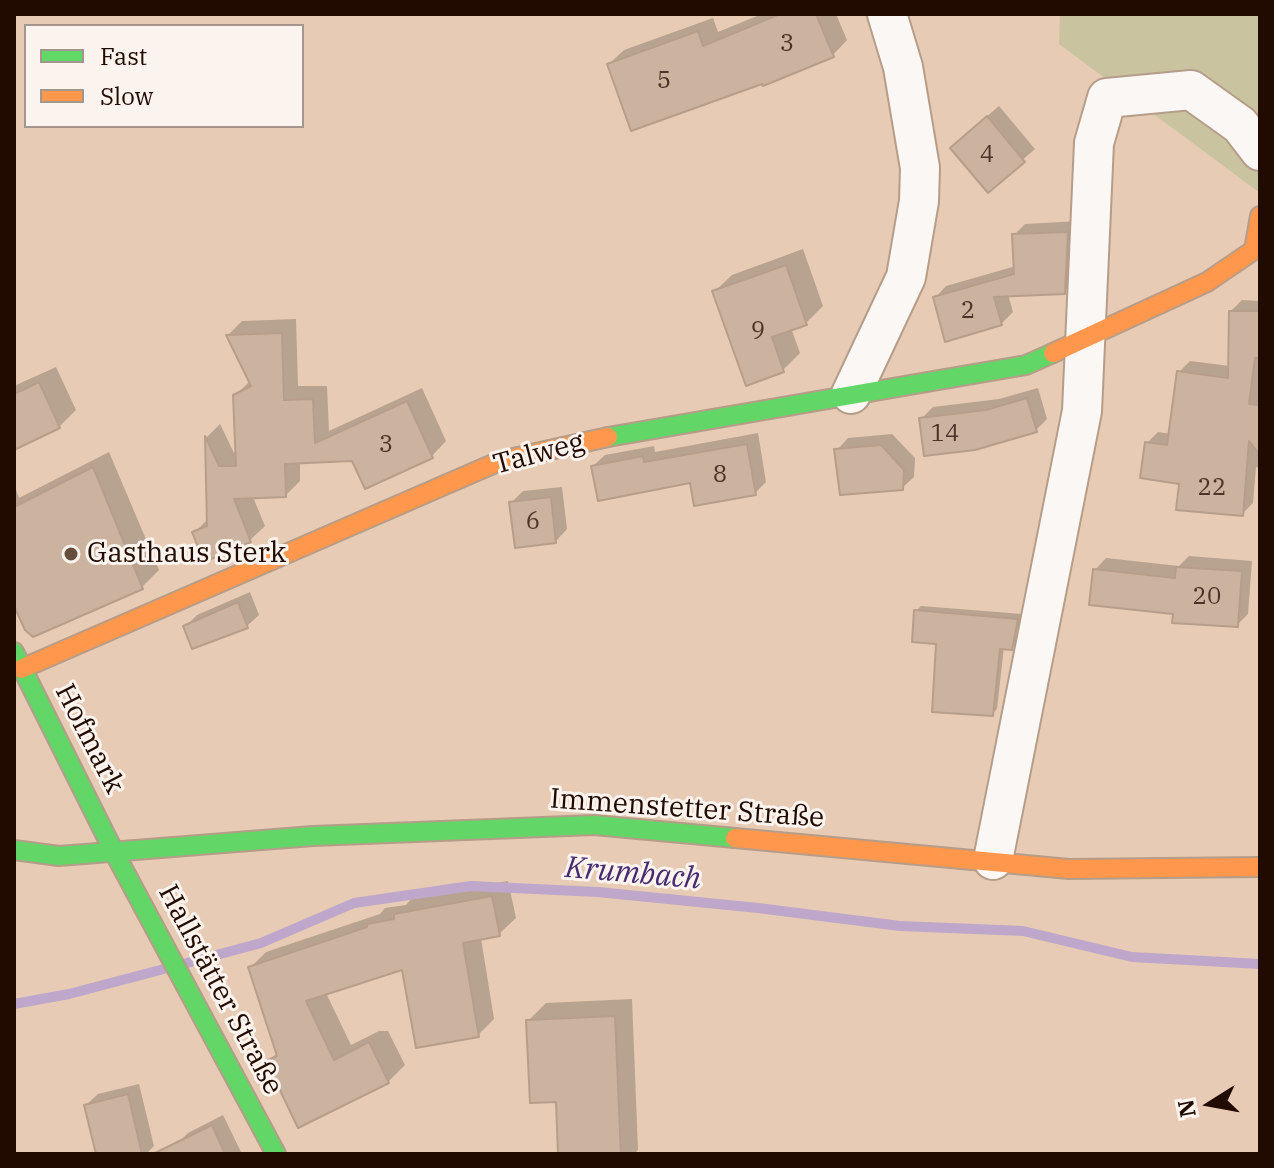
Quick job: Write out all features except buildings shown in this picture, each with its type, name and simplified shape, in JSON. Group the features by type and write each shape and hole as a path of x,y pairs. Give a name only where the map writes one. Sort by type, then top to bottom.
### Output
{"street":[{"path":"851,394 906,277 919,201 920,168 911,110 903,67 887,14"},
{"path":"993,860 1082,411 1094,143 1107,98 1191,90 1240,125 1260,151"},
{"name":"Talweg","path":"18,660 500,461 573,443 1026,365 1207,282 1254,250 1260,216"},
{"name":"Hofmark","path":"18,660 114,852"},
{"name":"Immenstetter Straße","path":"14,850 59,856 313,836 594,825 1069,869 1260,867"},
{"name":"Hallstätter Straße","path":"114,852 276,1154"}],"shaded area":[{"path":"1060,14 1260,14 1260,193 1059,44"}],"waterway":[{"name":"Krumbach","path":"187,963 261,943 354,903 471,886 598,892 900,926 1023,931 1132,957 1260,964"},
{"name":"Krumbach","path":"14,1004 69,994 164,969"}],"traffic: fast":[{"path":"608,437 1026,365 1053,353"},
{"path":"14,652 114,852 276,1154"},
{"path":"14,850 59,856 313,836 594,825 735,838"}],"traffic: slow":[{"path":"1053,353 1207,282 1254,250 1260,216"},
{"path":"21,669 500,461 608,437"},
{"path":"735,838 1069,869 1260,867"}],"place":[{"name":"Gasthaus Sterk","path":"71,554"}]}
